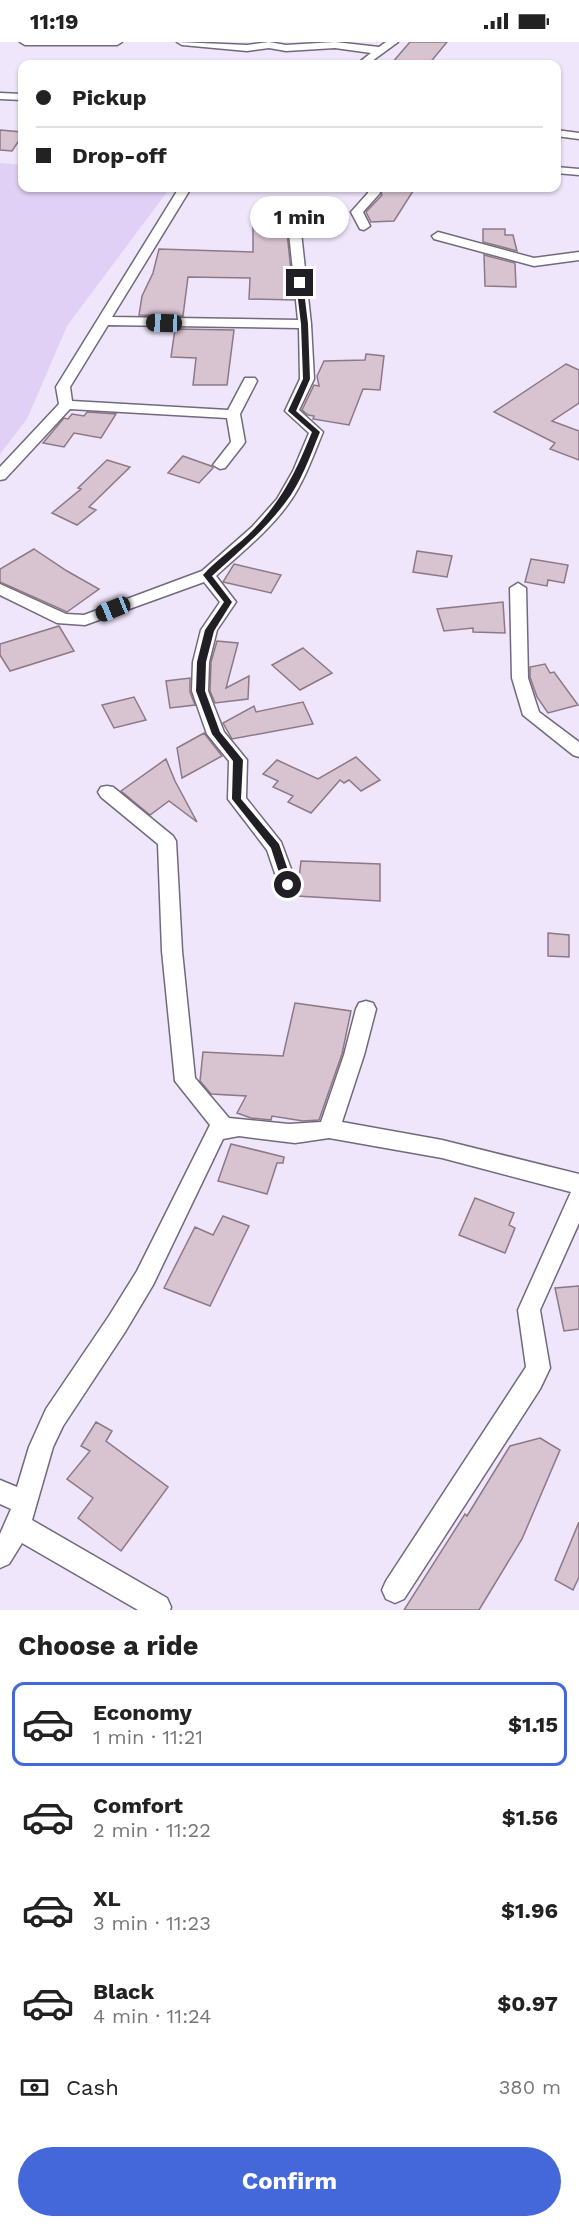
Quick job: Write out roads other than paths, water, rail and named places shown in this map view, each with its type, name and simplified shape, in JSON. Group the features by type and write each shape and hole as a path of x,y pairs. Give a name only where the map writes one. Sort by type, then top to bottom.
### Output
{"street":[{"path":"25,42 117,42"},
{"path":"182,42 247,48 270,44 286,48 334,45 382,51"},
{"path":"368,60 393,42"},
{"path":"0,96 18,97"},
{"path":"561,134 579,136"},
{"path":"561,170 579,172"},
{"path":"66,405 63,387 105,321 130,276 153,244 183,192"},
{"path":"364,226 357,212 374,192"},
{"path":"0,589 63,619 85,620 207,575 249,539 283,501 300,471 316,432 292,411 307,379 305,324 294,223"},
{"path":"438,236 534,262 579,256"},
{"path":"105,321 184,324 305,324"},
{"path":"220,465 237,442 233,414 250,381"},
{"path":"66,405 233,414"},
{"path":"0,476 66,405"},
{"path":"207,575 228,602 209,630 201,662 200,691 216,734 238,760 237,799 275,847 288,885"},
{"path":"518,588 520,678 531,715 579,751"},
{"path":"107,792 166,841 172,951 186,1081 224,1127"},
{"path":"330,1129 366,1009"},
{"path":"0,1555 21,1514 33,1467 47,1432 74,1384 117,1324 150,1269 215,1133 224,1127 235,1126 283,1133 313,1134 330,1129 442,1149 579,1184"},
{"path":"395,1590 532,1381 538,1368 529,1310 579,1198"},
{"path":"0,1492 21,1514 158,1607"}]}
